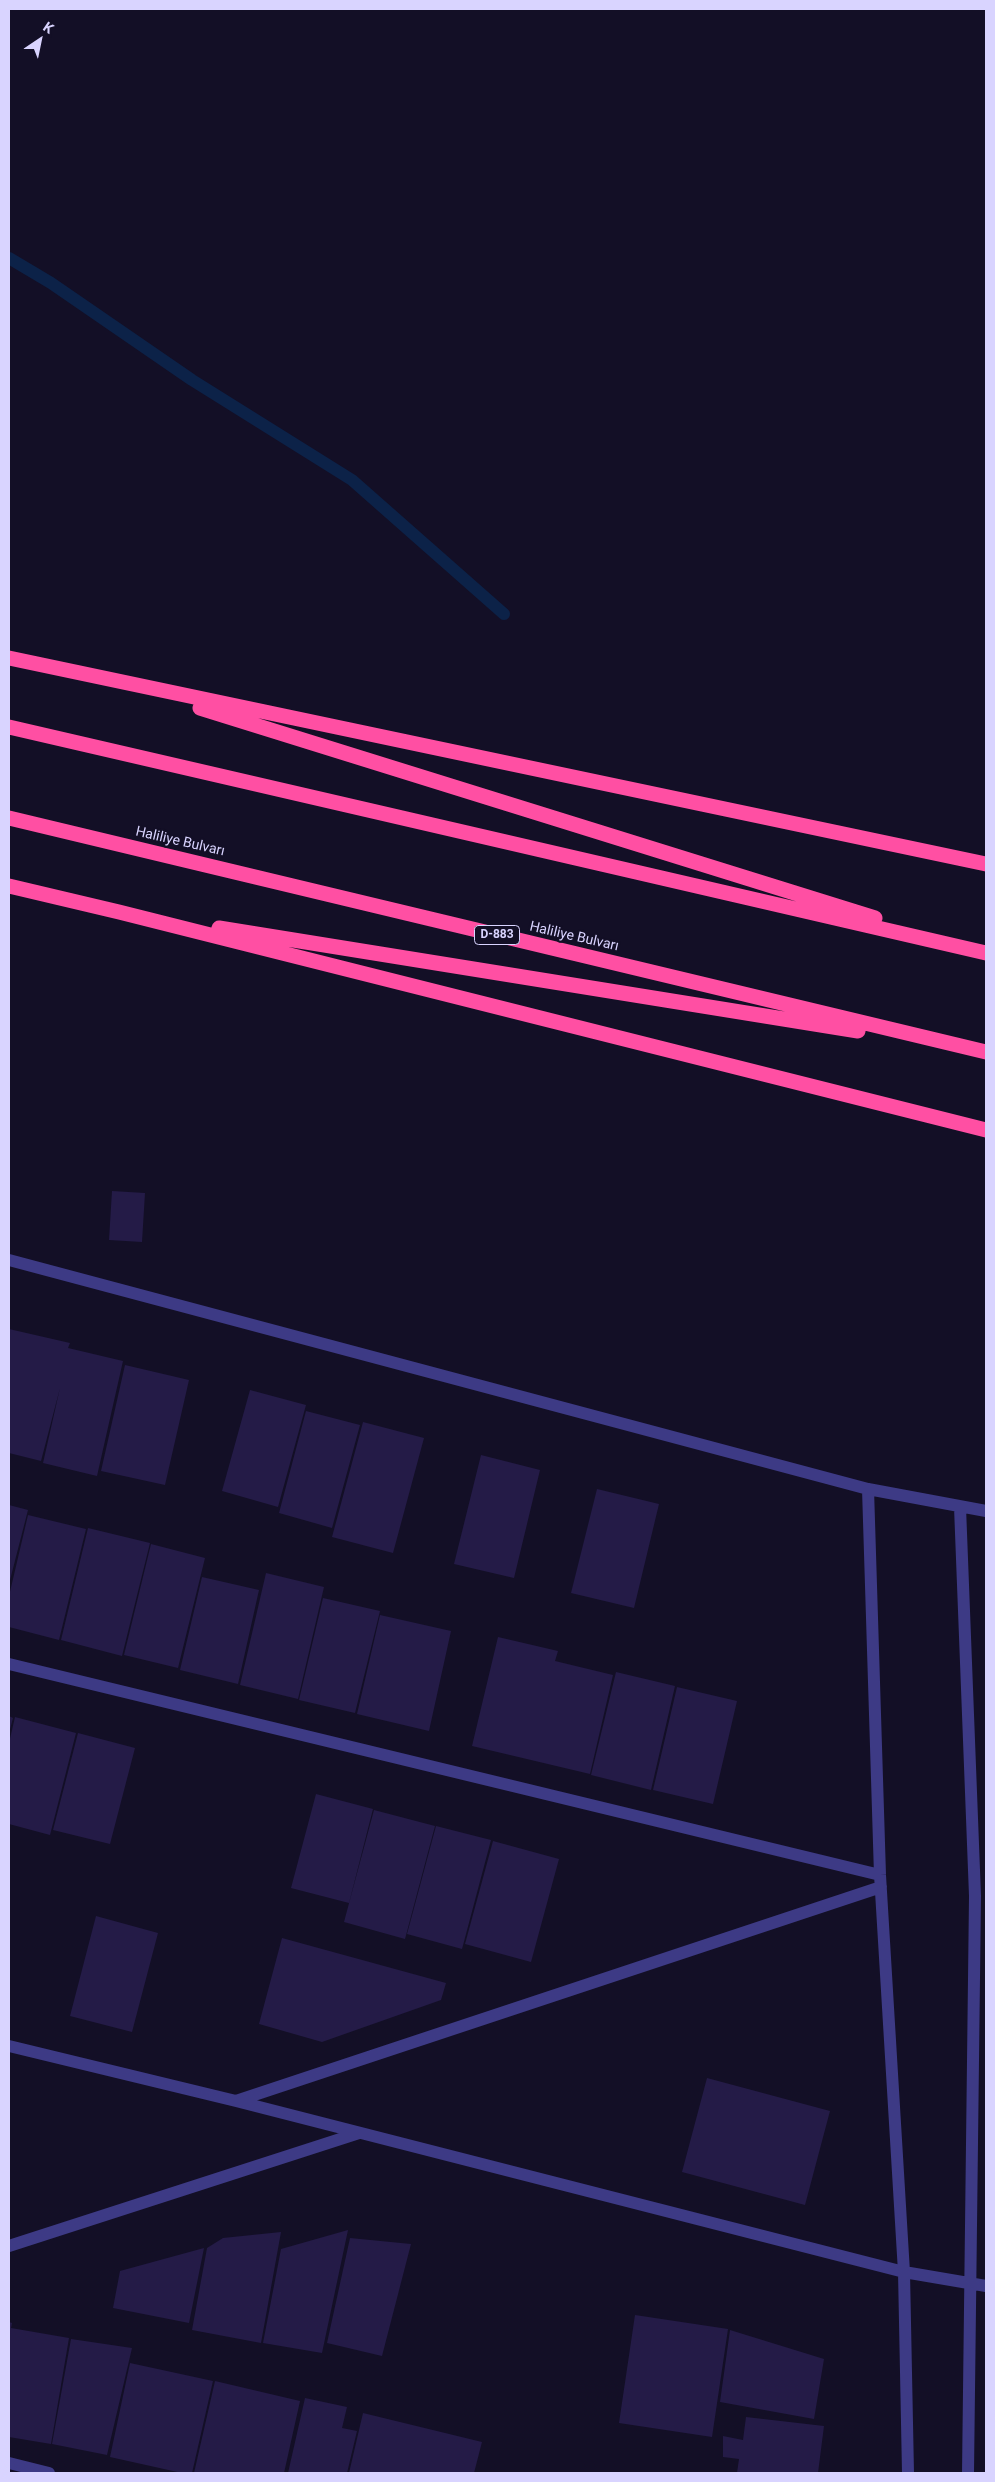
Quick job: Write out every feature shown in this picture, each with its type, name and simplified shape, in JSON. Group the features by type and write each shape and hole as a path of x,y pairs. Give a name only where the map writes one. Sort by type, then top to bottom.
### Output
{"highway":[{"path":"9,658 986,864"},
{"path":"114,681 986,953"},
{"path":"9,727 986,953"},
{"name":"Haliliye Bulvarı","path":"9,818 981,1051"},
{"path":"9,886 986,1130"},
{"path":"119,912 981,1051"}],"street":[{"path":"9,1260 868,1489 986,1512"},
{"path":"868,1489 881,1881 904,2272 908,2473"},
{"path":"960,1507 981,1896 968,2473"},
{"path":"9,1664 881,1881"},
{"path":"236,2101 881,1881"},
{"path":"9,2046 236,2101 904,2272 986,2286"},
{"path":"9,2246 359,2133"},
{"path":"9,2464 49,2473"}],"building":[{"path":"112,1191 145,1193 142,1242 109,1240"},
{"path":"9,1329 70,1343 68,1348 123,1361 97,1476 43,1463 60,1388 41,1461 9,1453"},
{"path":"125,1365 189,1380 165,1485 101,1471"},
{"path":"250,1390 306,1405 278,1507 222,1491"},
{"path":"306,1411 360,1425 332,1528 279,1513"},
{"path":"363,1422 424,1438 393,1553 332,1537"},
{"path":"481,1455 540,1470 514,1578 454,1564"},
{"path":"597,1489 659,1504 634,1608 571,1593"},
{"path":"9,1505 28,1510 9,1584"},
{"path":"28,1515 86,1529 59,1640 9,1627 9,1596"},
{"path":"88,1528 150,1543 122,1656 61,1640"},
{"path":"151,1544 205,1558 178,1668 124,1655"},
{"path":"266,1573 324,1587 298,1699 240,1685"},
{"path":"202,1577 259,1590 238,1684 180,1670"},
{"path":"323,1598 380,1611 355,1713 299,1700"},
{"path":"380,1615 451,1631 429,1731 357,1714"},
{"path":"498,1637 558,1651 555,1661 613,1675 590,1774 472,1746"},
{"path":"616,1672 675,1686 651,1790 591,1775"},
{"path":"677,1687 737,1701 713,1804 653,1790"},
{"path":"9,1716 13,1718 9,1733"},
{"path":"15,1717 76,1733 50,1835 9,1824 9,1743"},
{"path":"78,1733 135,1748 110,1844 53,1830"},
{"path":"316,1794 373,1809 349,1903 291,1888"},
{"path":"374,1810 435,1826 405,1939 344,1922"},
{"path":"436,1826 491,1840 462,1949 407,1934"},
{"path":"493,1841 559,1859 531,1962 465,1944"},
{"path":"96,1916 158,1933 132,2032 70,2016"},
{"path":"282,1938 446,1983 441,2000 322,2042 259,2024"},
{"path":"707,2078 830,2111 805,2205 682,2172"},
{"path":"348,2230 322,2353 263,2343 281,2249"},
{"path":"281,2232 261,2343 192,2330 207,2248 223,2238"},
{"path":"350,2238 411,2244 382,2356 327,2343"},
{"path":"204,2248 189,2323 113,2308 120,2271"},
{"path":"635,2315 728,2329 712,2437 619,2423"},
{"path":"9,2322 12,2323 11,2328 69,2338 51,2444 9,2437"},
{"path":"730,2330 824,2359 814,2419 720,2402"},
{"path":"71,2339 132,2348 107,2455 52,2444"},
{"path":"130,2363 213,2381 192,2473 182,2473 110,2457"},
{"path":"215,2381 300,2401 284,2473 194,2473"},
{"path":"305,2398 347,2407 342,2428 357,2431 347,2473 288,2473"},
{"path":"363,2413 482,2442 474,2473 349,2473"},
{"path":"746,2417 824,2426 818,2473 737,2473 739,2459 723,2457 723,2436 743,2440"}],"waterway":[{"path":"9,258 51,283 192,380 352,480 504,614"}]}
